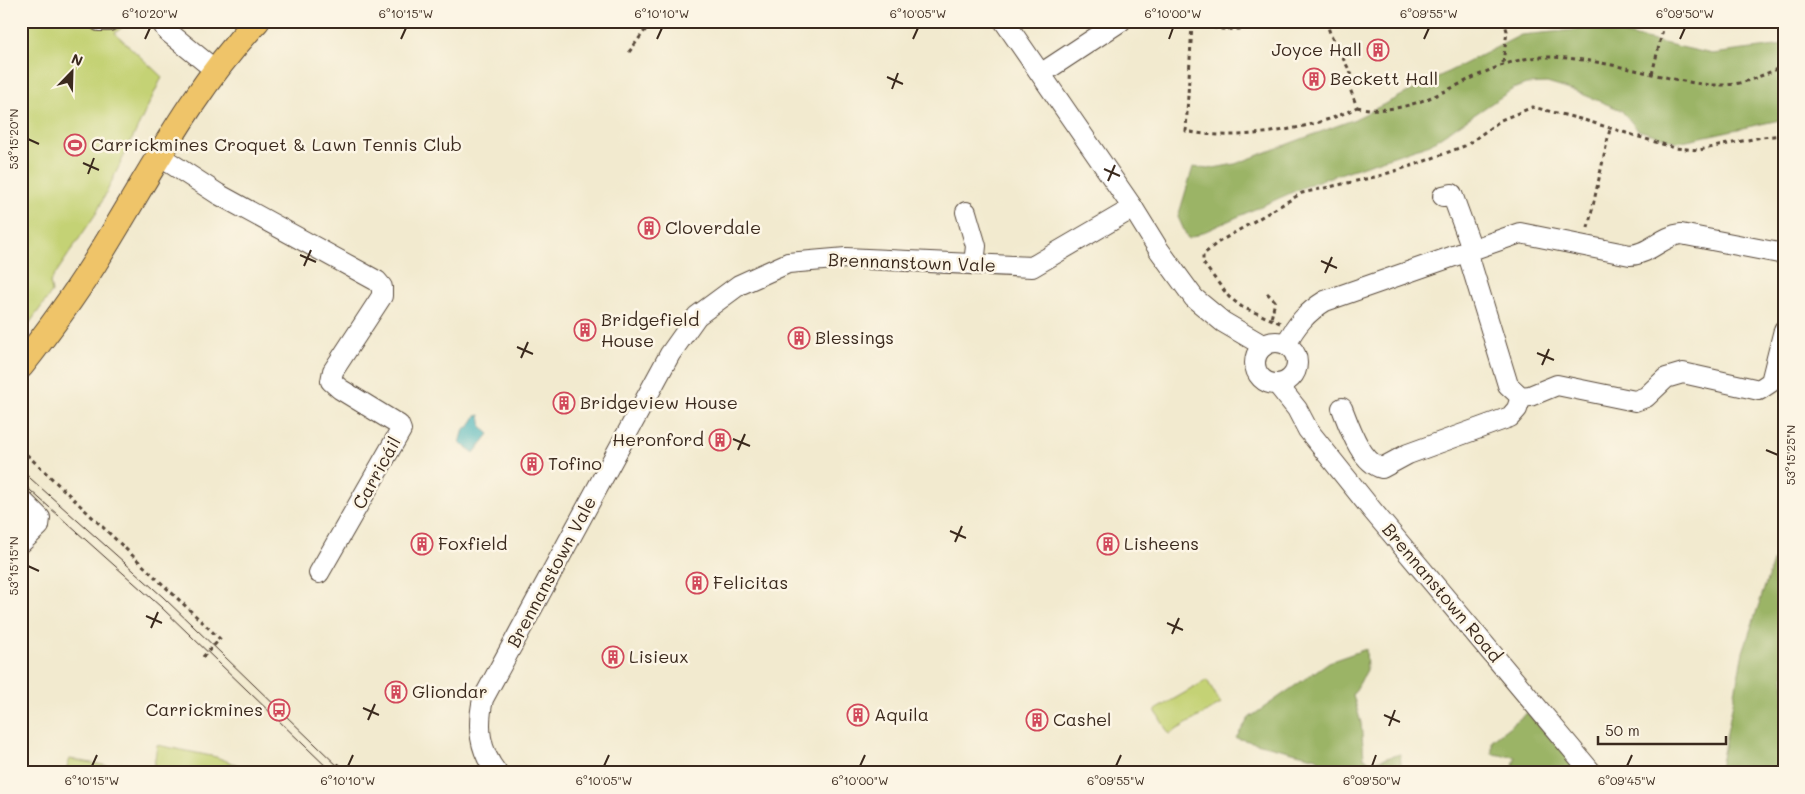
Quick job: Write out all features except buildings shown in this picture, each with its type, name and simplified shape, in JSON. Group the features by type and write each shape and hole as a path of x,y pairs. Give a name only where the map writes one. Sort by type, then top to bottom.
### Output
{"main road":[{"path":"21,366 61,314 95,263 158,155 215,70 257,21"}],"street":[{"path":"99,21 109,21"},
{"path":"161,21 167,31 215,70"},
{"path":"1004,21 1042,73 1133,208 1158,250 1189,292 1260,353 1276,342 1286,344 1294,351 1297,360 1285,380"},
{"path":"1042,73 1121,21"},
{"name":"Carricáil","path":"158,155 218,194 377,281 382,287 382,296 333,371 331,381 340,390 398,425 401,430 319,573"},
{"path":"1443,196 1452,194 1470,250 1508,385 1521,397 1530,396 1558,385 1635,401 1646,397 1666,378 1683,373 1759,390 1771,382 1784,330"},
{"name":"Brennanstown Vale","path":"497,773 481,743 479,731 483,699 670,354 698,316 740,286 788,263 846,258 1032,267 1133,208"},
{"path":"966,212 976,246 974,264"},
{"path":"1286,344 1295,328 1311,310 1325,301 1523,232 1637,255 1671,235 1681,234 1784,254"},
{"name":"Brennanstown Road","path":"1260,353 1256,367 1262,378 1285,380 1308,430 1372,510 1592,773"},
{"path":"1346,422 1356,443 1373,463 1377,467 1386,468 1408,454 1510,417 1517,409 1521,397"},
{"path":"21,499 40,518 39,526 21,543"}],"path":[{"path":"629,52 652,21"},
{"path":"1198,21 1208,26 1226,29 1280,21"},
{"path":"1326,21 1331,36 1353,77 1347,81 1357,107"},
{"path":"1503,63 1506,31 1504,21"},
{"path":"1652,74 1665,21"},
{"path":"1192,24 1186,131 1210,134 1270,132 1336,118 1357,107 1370,110 1406,106 1425,100 1503,63 1540,57 1566,59 1689,82 1734,84 1752,80 1784,66"},
{"path":"1584,245 1610,129"},
{"path":"1267,293 1275,301 1271,319"},
{"path":"21,449 220,639 202,658"},
{"path":"332,773 341,762"}],"green space":[{"name":"Carrickmines Croquet & Lawn Tennis Club","path":"21,21 130,21 115,33 162,77 97,212 50,282 52,292 21,335"},
{"path":"1596,28 1712,54 1784,45 1784,119 1678,142 1638,130 1621,110 1577,92 1547,83 1526,84 1513,89 1430,144 1315,182 1188,239 1178,217 1193,167 1208,169 1235,164 1355,119 1521,35"},
{"path":"1784,541 1784,773 1719,773 1743,652 1778,547"},
{"path":"1366,649 1367,670 1353,695 1361,723 1364,758 1373,762 1400,754 1402,773 1330,773 1317,758 1236,738 1249,718 1329,662"},
{"path":"1207,680 1221,704 1169,734 1155,710"},
{"path":"1527,713 1582,773 1512,773 1515,757 1492,754 1492,740"},
{"path":"157,745 216,757 259,773 153,773"},
{"path":"70,759 146,773 65,773"}],"water":[{"path":"480,415 482,428 489,434 474,453 460,443 464,429 470,426 476,416"}],"tram line":[{"path":"21,470 163,597 345,773"},
{"path":"21,482 161,607 333,773"}],"place":[{"name":"Joyce Hall","path":"1378,50"},
{"name":"Beckett Hall","path":"1314,79"},
{"name":"Carrickmines Croquet & Lawn Tennis Club","path":"75,145"},
{"name":"Cloverdale","path":"649,228"},
{"name":"Bridgefield House","path":"585,330"},
{"name":"Blessings","path":"799,338"},
{"name":"Bridgeview House","path":"564,403"},
{"name":"Heronford","path":"720,440"},
{"name":"Tofino","path":"532,464"},
{"name":"Foxfield","path":"422,544"},
{"name":"Lisheens","path":"1108,544"},
{"name":"Felicitas","path":"697,583"},
{"name":"Lisieux","path":"613,657"},
{"name":"Gliondar","path":"396,692"},
{"name":"Carrickmines","path":"279,710"},
{"name":"Aquila","path":"858,715"},
{"name":"Cashel","path":"1037,720"}]}
